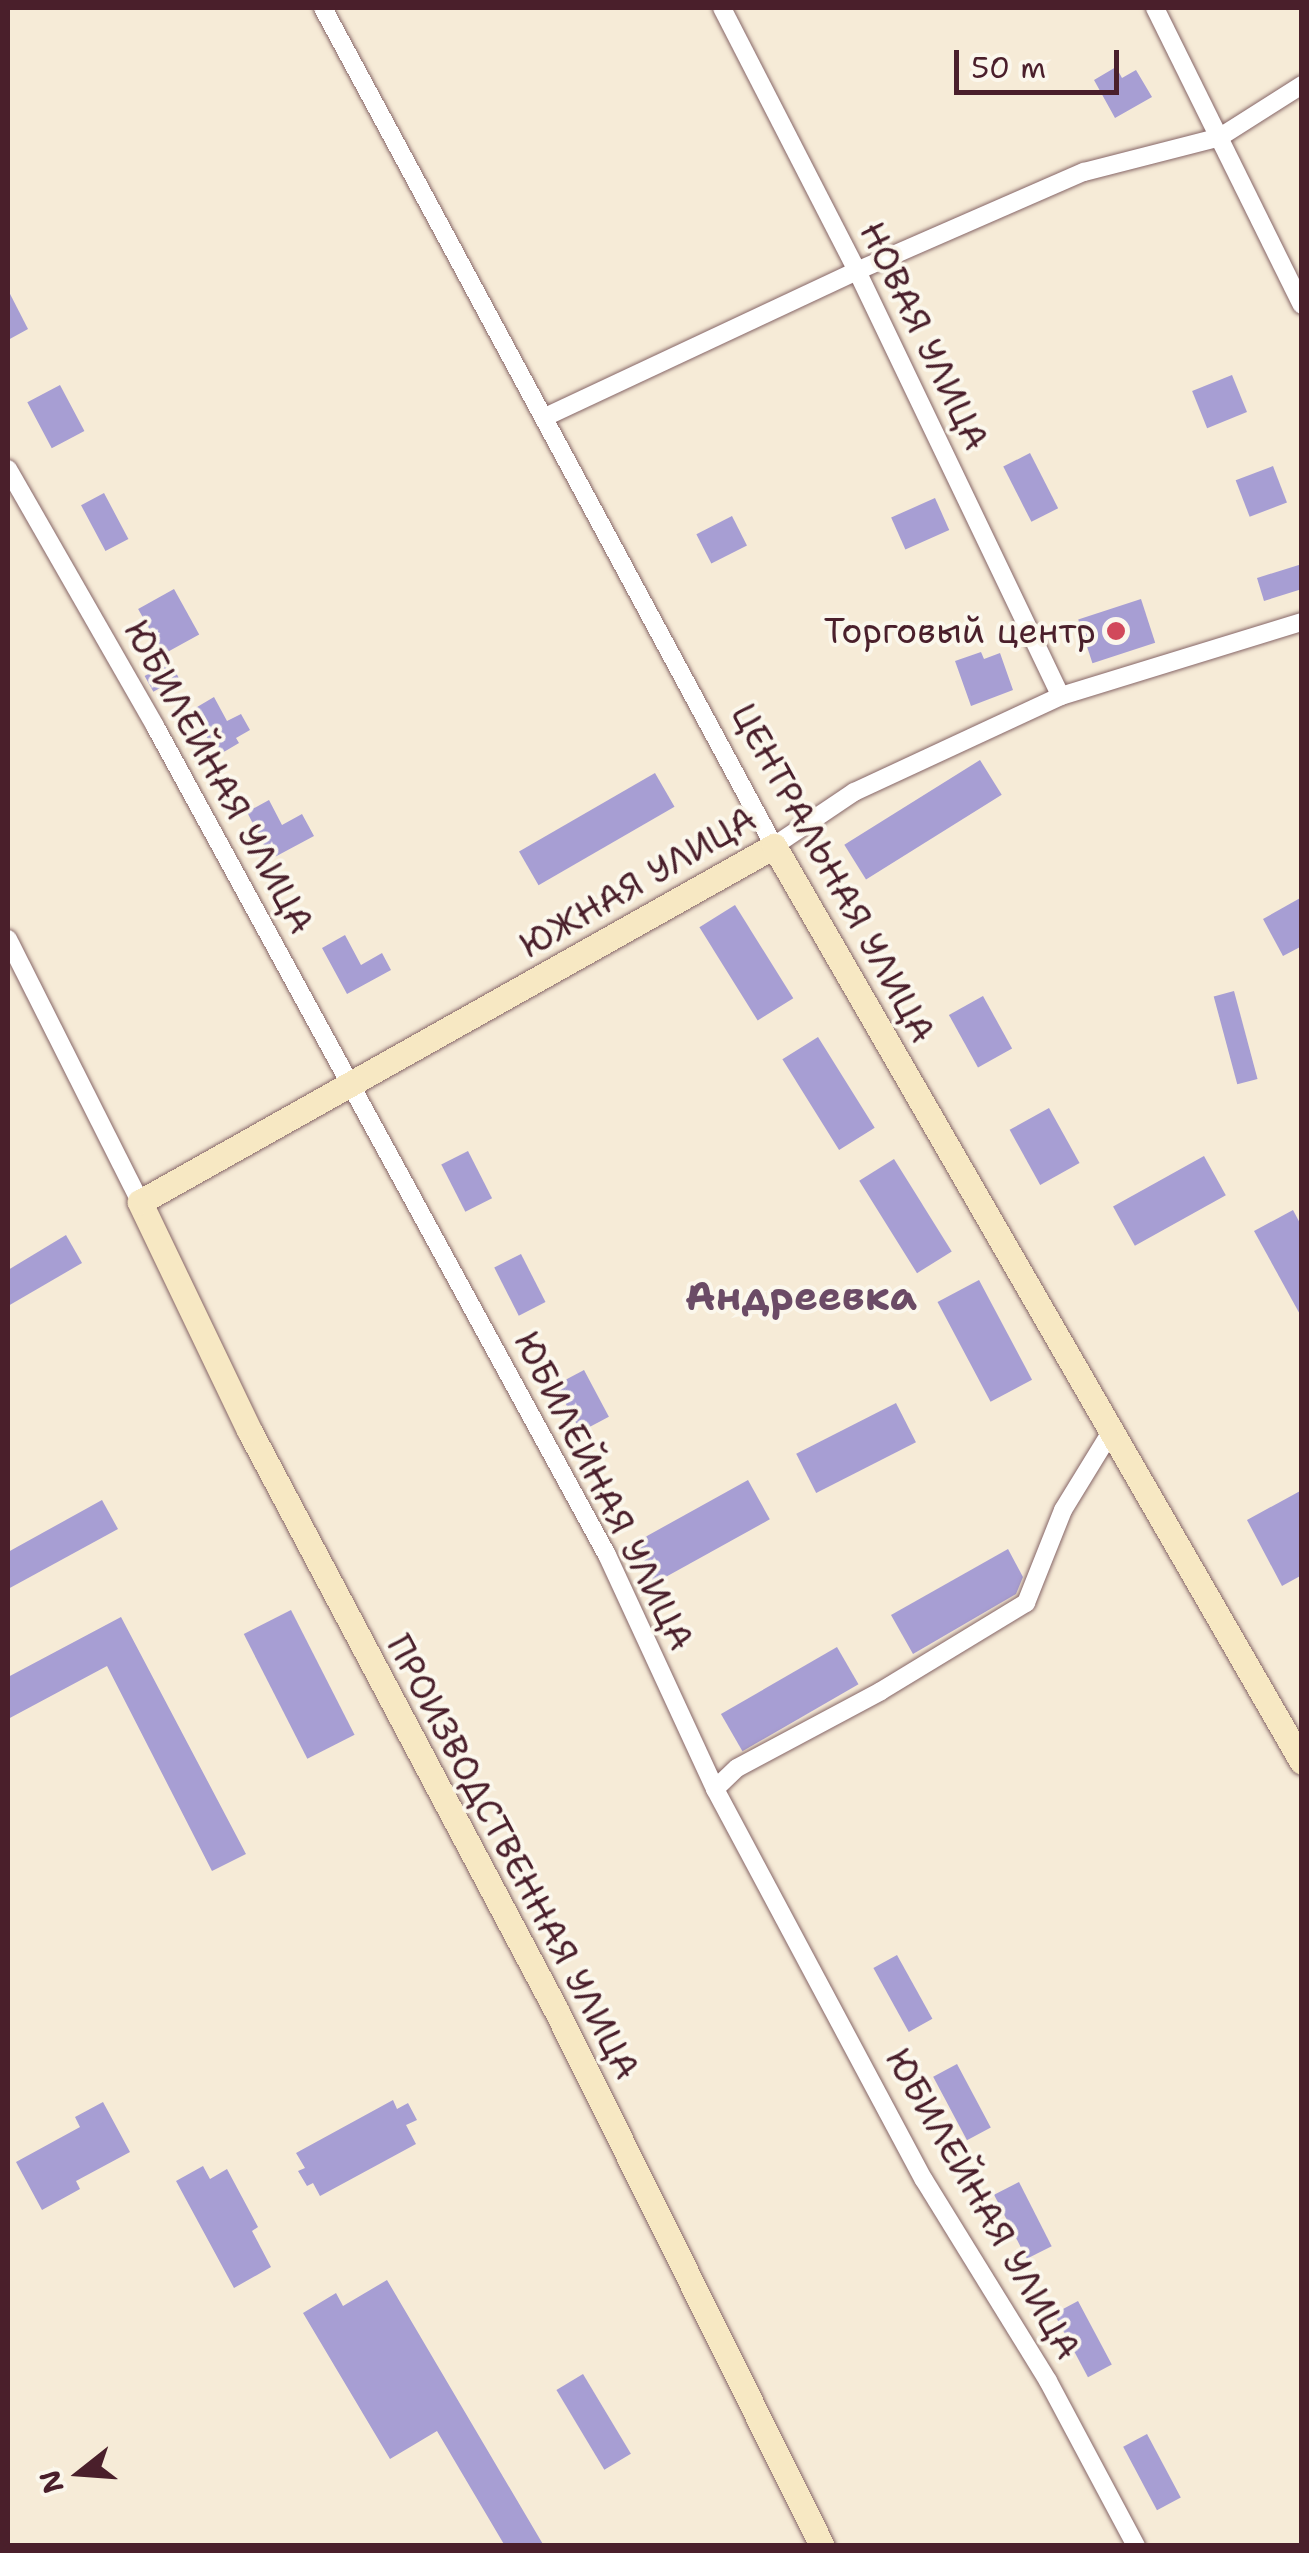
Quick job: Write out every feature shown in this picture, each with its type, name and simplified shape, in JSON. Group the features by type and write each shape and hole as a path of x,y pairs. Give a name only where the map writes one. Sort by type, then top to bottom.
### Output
{"street":[{"name":"ЦЕНТРАЛЬНАЯ УЛИЦА","path":"323,8 774,846 1302,1762"},
{"name":"НОВАЯ УЛИЦА","path":"722,8 857,271 1061,696"},
{"path":"1155,8 1302,305"},
{"path":"545,417 857,271 1084,172 1220,136 1302,85"},
{"name":"ЮБИЛЕЙНАЯ УЛИЦА","path":"8,469 354,1086 607,1555 714,1789 924,2180 1048,2381 1136,2546"},
{"name":"ЮЖНАЯ УЛИЦА","path":"140,1202 354,1086 774,846 854,792 1061,696 1302,622"},
{"path":"8,939 140,1202"},
{"name":"ПРОИЗВОДСТВЕННАЯ УЛИЦА","path":"140,1202 249,1430 556,2010 822,2546"},
{"path":"714,1789 737,1768 880,1691 1026,1603 1064,1510 1112,1430"}],"building":[{"path":"1116,67 1122,78 1136,70 1152,97 1115,118 1094,80"},
{"path":"8,290 28,329 8,340"},
{"path":"1232,375 1247,412 1207,428 1192,391"},
{"path":"60,385 84,431 52,448 27,402"},
{"path":"1030,453 1058,508 1031,522 1003,467"},
{"path":"1273,466 1287,502 1250,517 1236,480"},
{"path":"104,493 128,539 105,551 81,505"},
{"path":"935,498 949,530 905,549 891,518"},
{"path":"732,516 747,545 711,564 696,534"},
{"path":"1302,564 1302,589 1264,601 1257,578"},
{"path":"174,589 199,634 163,654 138,609"},
{"name":"Торговый центр","path":"1141,599 1155,643 1092,663 1078,619"},
{"path":"981,652 984,659 1000,653 1013,690 971,706 955,661"},
{"path":"170,662 179,678 153,692 145,676"},
{"path":"214,697 227,721 241,714 250,730 236,738 239,743 217,756 192,710"},
{"path":"980,760 1002,795 866,880 844,845"},
{"path":"655,773 674,807 539,885 519,852"},
{"path":"269,800 282,825 302,814 314,836 271,859 247,812"},
{"path":"1302,897 1302,946 1283,956 1263,919"},
{"path":"735,905 793,998 758,1021 699,927"},
{"path":"345,935 361,965 382,953 391,970 347,994 322,948"},
{"path":"1234,991 1258,1079 1237,1084 1214,996"},
{"path":"983,996 1012,1048 978,1067 949,1015"},
{"path":"818,1037 875,1128 839,1150 782,1059"},
{"path":"1049,1108 1080,1163 1040,1185 1010,1130"},
{"path":"468,1151 492,1198 465,1212 441,1165"},
{"path":"1204,1156 1226,1195 1135,1246 1113,1206"},
{"path":"894,1159 952,1251 917,1273 859,1181"},
{"path":"1293,1210 1302,1227 1302,1318 1254,1231"},
{"path":"66,1235 82,1263 8,1306 8,1270"},
{"path":"521,1254 546,1302 519,1316 494,1268"},
{"path":"979,1280 1032,1380 991,1402 938,1302"},
{"path":"584,1370 609,1417 581,1432 556,1385"},
{"path":"896,1403 916,1442 816,1493 796,1454"},
{"path":"748,1480 770,1519 654,1583 633,1544"},
{"path":"1302,1490 1302,1575 1282,1586 1247,1520"},
{"path":"102,1500 118,1529 8,1589 8,1552"},
{"path":"1008,1549 1023,1577 1016,1594 913,1654 891,1615"},
{"path":"291,1610 355,1735 307,1759 244,1634"},
{"path":"121,1617 246,1854 212,1871 107,1666 8,1719 8,1677"},
{"path":"837,1647 858,1684 742,1751 721,1714"},
{"path":"897,1955 932,2019 909,2032 873,1968"},
{"path":"957,2064 991,2128 967,2140 933,2077"},
{"path":"393,2100 397,2109 408,2103 417,2120 406,2125 416,2144 320,2196 313,2183 307,2186 298,2171 305,2168 296,2153"},
{"path":"103,2102 130,2152 76,2181 80,2189 42,2210 16,2162 80,2127 75,2117"},
{"path":"203,2166 210,2179 227,2169 258,2227 252,2231 271,2267 234,2288 176,2181"},
{"path":"1019,2182 1052,2246 1027,2259 994,2195"},
{"path":"387,2280 544,2546 505,2546 437,2431 390,2459 303,2313 336,2293 343,2306"},
{"path":"1078,2301 1112,2365 1088,2377 1054,2314"},
{"path":"583,2374 631,2454 604,2470 556,2390"},
{"path":"1147,2434 1181,2498 1157,2510 1123,2447"}],"place":[{"name":"Торговый центр","path":"1116,631"}],"district":[{"name":"Андреевка","path":"801,1296"}]}
